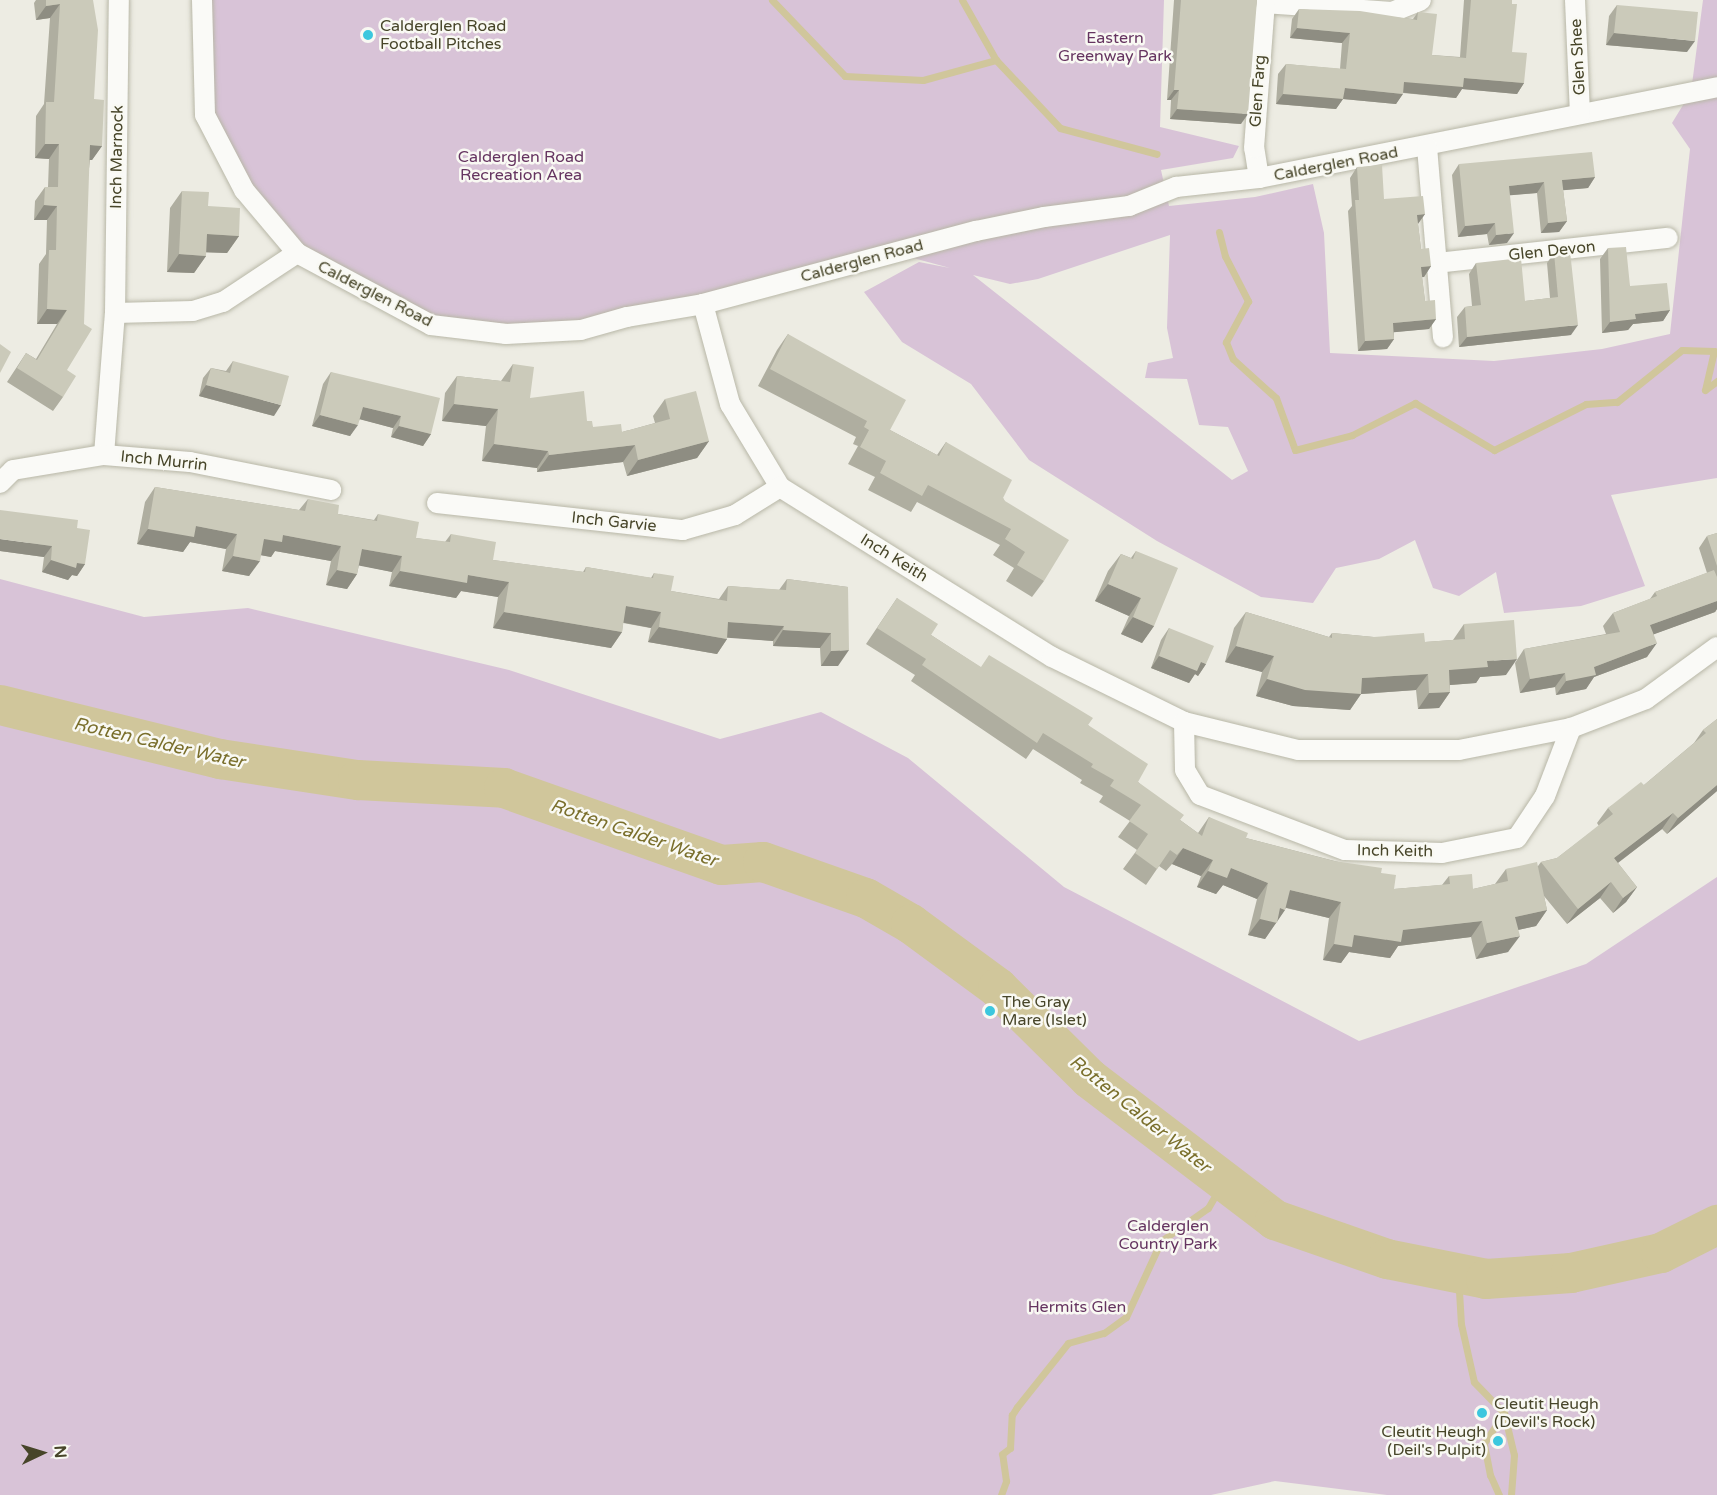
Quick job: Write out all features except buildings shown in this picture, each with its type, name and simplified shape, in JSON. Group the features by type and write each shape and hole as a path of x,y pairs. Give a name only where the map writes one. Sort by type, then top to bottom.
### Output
{"street":[{"name":"Inch Marnock","path":"104,455 114,313 119,0"},
{"name":"Calderglen Road","path":"202,0 205,115 244,190 297,253 431,326 506,334 581,330 627,316 703,304 976,231 1044,217 1129,206 1176,187 1259,178 1427,147 1580,113 1717,87"},
{"name":"Glen Farg","path":"1259,178 1254,148 1265,1 1392,12 1421,0"},
{"name":"Glen Shee","path":"1575,0 1580,113"},
{"path":"1427,147 1443,337"},
{"name":"Glen Devon","path":"1436,263 1668,238"},
{"path":"114,313 193,311 223,302 297,253"},
{"name":"Inch Keith","path":"703,304 730,404 780,487 1052,657 1184,722 1298,750 1459,750 1571,728 1646,699 1717,647"},
{"name":"Inch Murrin","path":"0,483 13,470 104,455 190,462 332,490"},
{"name":"Inch Garvie","path":"438,503 683,530 735,515 780,487"},
{"name":"Inch Keith","path":"1184,722 1185,770 1200,795 1345,850 1442,853 1517,838 1545,796 1571,728"}],"green space":[{"path":"202,0 1164,0 1160,127 1239,146 1233,158 1161,170 1169,206 1255,197 1313,184 1324,233 1330,353 1494,361 1602,349 1670,334 1690,149 1672,123 1691,92 1703,0 1717,0 1717,478 1611,495 1645,586 1581,606 1504,613 1496,572 1459,596 1433,588 1415,540 1379,559 1336,568 1313,603 1261,597 1157,541 1029,460 971,384 902,342 864,292 919,262 950,268 891,252 581,330 431,325 297,253 205,115","holes":["1170,235 1167,328 1173,358 1148,363 1145,378 1187,379 1199,425 1228,427 1248,471 1232,480 973,275 1010,284 1038,279"]},
{"path":"0,579 144,617 248,608 509,670 720,739 821,712 908,758 1064,887 1359,1041 1586,964 1717,877 1717,1495 1387,1495 1275,1481 1211,1495 0,1495"}],"waterway":[{"path":"772,0 845,76 923,80 996,60 1060,128 1157,154"},
{"path":"962,0 996,60"},
{"path":"1219,232 1225,256 1248,301 1226,342 1233,359 1276,398 1295,450 1352,435 1415,403 1494,450 1586,404 1617,402 1682,350 1714,351 1705,390 1717,381"},
{"name":"Rotten Calder Water","path":"0,705 220,759 358,780 504,788 722,865 763,862 866,898 911,924 998,988 1090,1079 1275,1220 1387,1259 1486,1279 1571,1273 1661,1253 1717,1225"},
{"path":"1001,1495 1006,1481 1002,1454 1010,1448 1012,1415 1017,1407 1068,1343 1104,1333 1126,1317 1161,1241 1208,1208 1223,1182"},
{"path":"1458,1274 1461,1324 1474,1382 1504,1413 1514,1455 1511,1495"},
{"path":"1499,1495 1490,1475 1484,1443 1504,1413"}],"place":[{"name":"Calderglen Road Football Pitches","path":"368,35"},
{"name":"The Gray Mare (Islet)","path":"990,1011"},
{"name":"Cleutit Heugh (Devil's Rock)","path":"1482,1413"},
{"name":"Cleutit Heugh (Deil's Pulpit)","path":"1498,1441"}],"park label":[{"name":"Eastern Greenway Park","path":"1115,47"},
{"name":"Calderglen Road Recreation Area","path":"521,166"},
{"name":"Calderglen Country Park","path":"1168,1235"},
{"name":"Hermits Glen","path":"1077,1307"}]}
